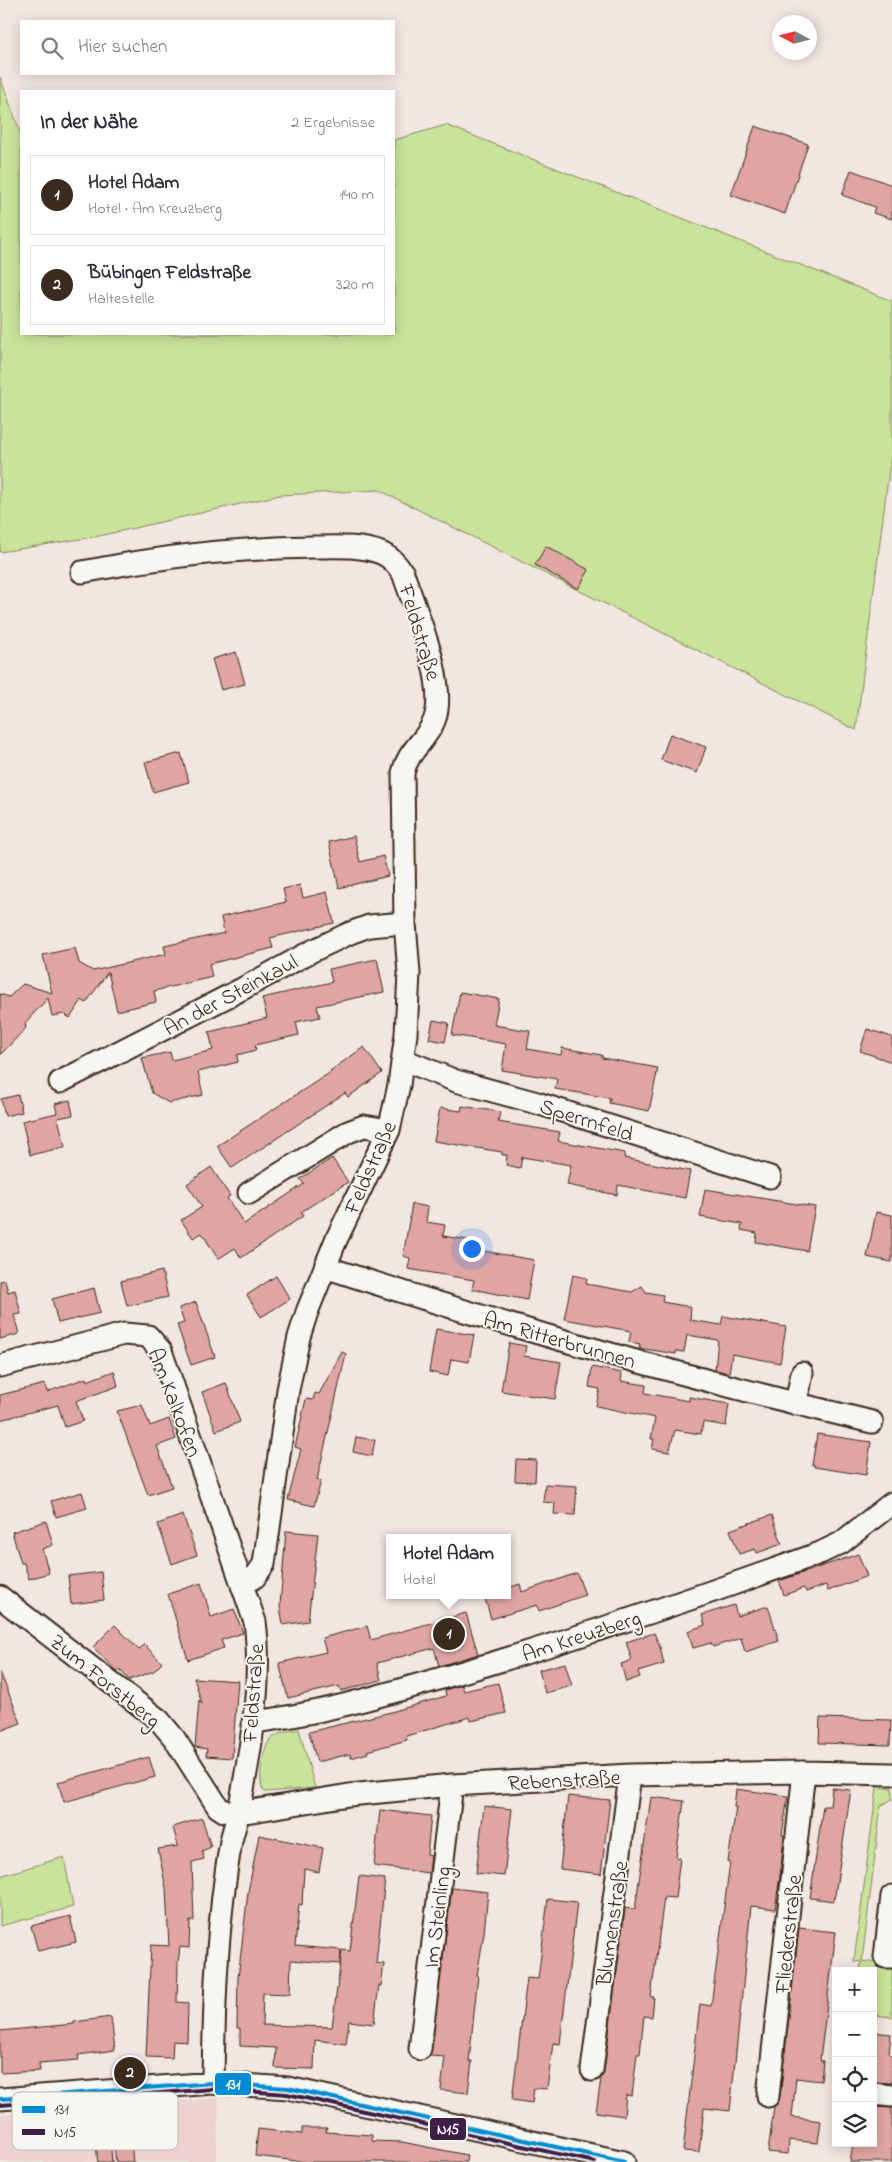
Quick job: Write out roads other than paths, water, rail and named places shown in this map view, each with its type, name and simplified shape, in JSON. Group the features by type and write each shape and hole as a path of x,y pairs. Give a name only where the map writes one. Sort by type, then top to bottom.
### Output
{"street":[{"name":"Feldstraße","path":"82,572 146,560 280,548 338,547 366,549 381,553 393,560 403,573 432,658 438,691 438,708 434,722 406,760 402,773 405,923 409,973 404,1060 389,1130 343,1226 307,1312 294,1360 264,1564 255,1577 242,1586 255,1622 258,1640 253,1722 239,1813 231,1840 219,1938 214,2017 213,2083"},
{"name":"An der Steinkaul","path":"60,1082 350,933 369,926 405,923"},
{"name":"Sperrnfeld","path":"404,1060 456,1081 537,1103 770,1177"},
{"path":"249,1193 348,1132 364,1126 389,1130"},
{"name":"Am Ritterbrunnen","path":"325,1267 465,1313 796,1404 872,1422"},
{"name":"Am Kalkofen","path":"0,1366 124,1334 148,1336 155,1342 161,1351 242,1586"},
{"path":"796,1404 802,1372"},
{"name":"Am Kreuzberg","path":"253,1722 280,1719 335,1707 424,1683 538,1650 686,1601 827,1550 852,1535 892,1503"},
{"name":"Zum Forstberg","path":"0,1597 159,1720 174,1738 218,1807 224,1811 239,1813"},
{"name":"Rebenstraße","path":"239,1813 349,1795 452,1785 630,1775 804,1772 892,1774"},
{"name":"Fliederstraße","path":"768,2096 804,1772"},
{"name":"Blumenstraße","path":"592,2070 630,1775"},
{"name":"Im Steinling","path":"420,2049 452,1785"},
{"path":"888,1957 892,1896"},
{"path":"93,2092 213,2083 288,2088 624,2162"},
{"path":"877,2094 892,2096"}],"place":[{"name":"Hotel Adam","path":"449,1634"},
{"name":"Bübingen Feldstraße","path":"130,2073"}]}
